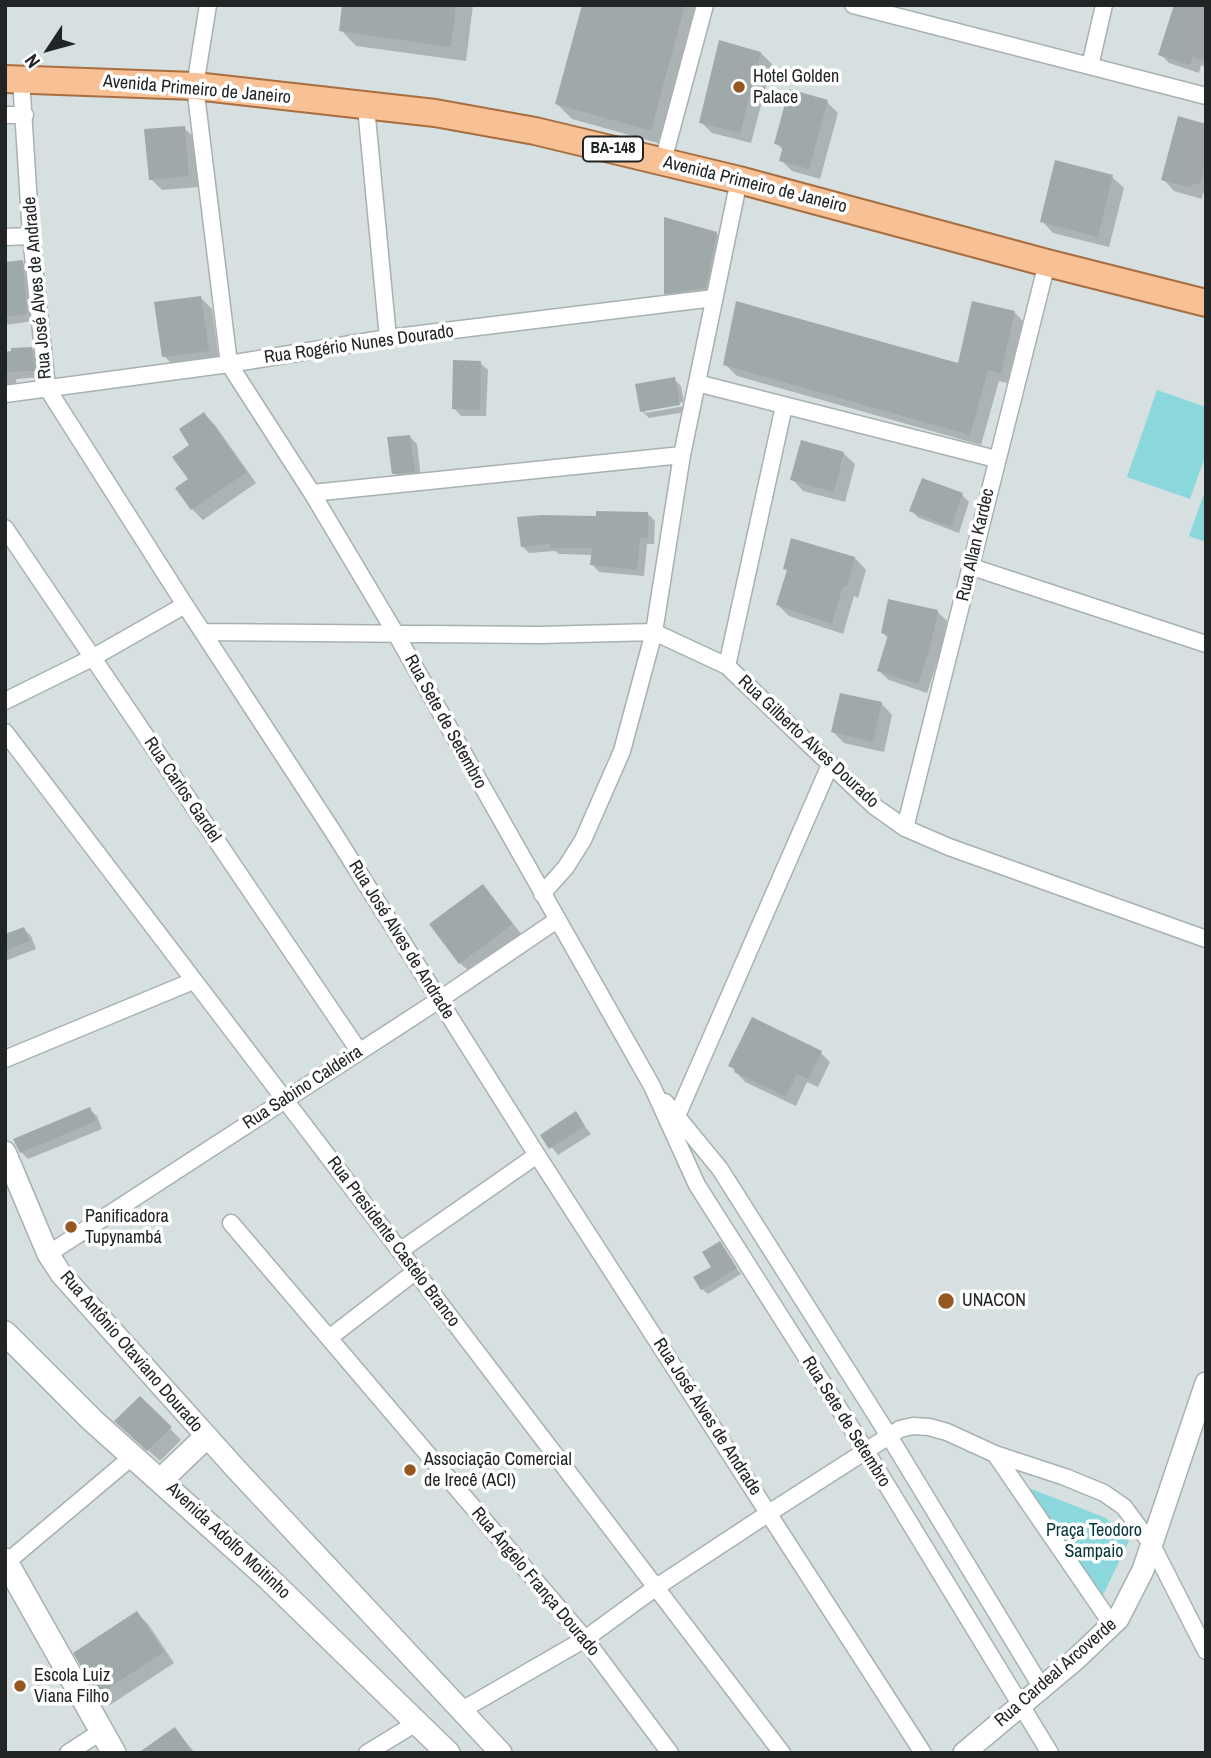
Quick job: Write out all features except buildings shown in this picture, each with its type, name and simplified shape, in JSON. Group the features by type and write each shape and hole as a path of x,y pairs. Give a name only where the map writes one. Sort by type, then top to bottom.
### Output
{"main road":[{"name":"Avenida Primeiro de Janeiro","path":"13,79 195,86 435,113 535,131 739,180 1206,303"},
{"name":"Avenida Adolfo Moitinho","path":"5,1333 92,1420 268,1578 448,1753"},
{"path":"161,1480 206,1437"},
{"path":"6,1561 114,1753"}],"street":[{"path":"208,5 195,86 229,364"},
{"path":"663,161 705,5"},
{"path":"853,5 1206,96"},
{"path":"1090,66 1104,5"},
{"name":"Rua José Alves de Andrade","path":"13,79 25,115 31,236 47,388 923,1753"},
{"path":"366,107 388,338"},
{"path":"5,115 25,115"},
{"path":"542,894 566,867 583,840 622,751 654,632 682,455 739,180"},
{"path":"5,237 31,236"},
{"name":"Rua Allan Kardec","path":"905,828 1047,263"},
{"name":"Rua Rogério Nunes Dourado","path":"5,394 229,364 388,338 714,298"},
{"name":"Rua Sete de Setembro","path":"229,364 312,493 396,634 674,1123 697,1185 866,1451 1050,1753"},
{"path":"697,383 996,459"},
{"path":"727,667 784,406"},
{"path":"312,493 682,455"},
{"name":"Rua Carlos Gardel","path":"5,528 359,1051"},
{"path":"972,567 1206,644"},
{"path":"5,701 92,658 184,605"},
{"name":"Rua Gilberto Alves Dourado","path":"203,632 540,635 654,632 727,667 874,806 905,828 950,847 1206,939"},
{"name":"Rua Presidente Castelo Branco","path":"5,732 782,1753"},
{"path":"674,1123 830,765"},
{"name":"Rua Sabino Caldeira","path":"48,1254 439,1000 557,920"},
{"path":"5,1059 193,981"},
{"name":"Rua Sete de Setembro","path":"674,1123 720,1169 889,1436 1042,1688"},
{"name":"Rua Antônio Otaviano Dourado","path":"5,1152 48,1254 86,1303 206,1437"},
{"path":"401,1250 537,1155"},
{"name":"Rua Ângelo França Dourado","path":"231,1223 585,1639 670,1753"},
{"path":"328,1338 416,1271"},
{"name":"Rua Cardeal Arcoverde","path":"964,1753 1113,1626 1130,1599 1152,1545 1204,1394"},
{"path":"462,1710 585,1639 655,1588 769,1513 900,1429 913,1426 929,1427 995,1454 1065,1477 1104,1493 1124,1507 1152,1545 1206,1651"},
{"path":"206,1437 500,1753"},
{"path":"995,1454 1113,1626"},
{"path":"6,1561 132,1456"},
{"path":"367,1753 416,1723"},
{"path":"68,1753 102,1731"}],"green space":[{"path":"1157,390 1206,407 1206,454 1190,499 1127,477"},
{"path":"1206,488 1206,542 1189,536"},
{"name":"Praça Teodoro Sampaio","path":"1029,1488 1106,1518 1129,1541 1102,1597"}],"place":[{"name":"Hotel Golden Palace","path":"739,87"},
{"name":"Panificadora Tupynambá","path":"71,1227"},
{"name":"UNACON","path":"946,1301"},
{"name":"Associação Comercial de Irecê (ACI)","path":"410,1470"},
{"name":"Escola Luiz Viana Filho","path":"20,1686"}]}
